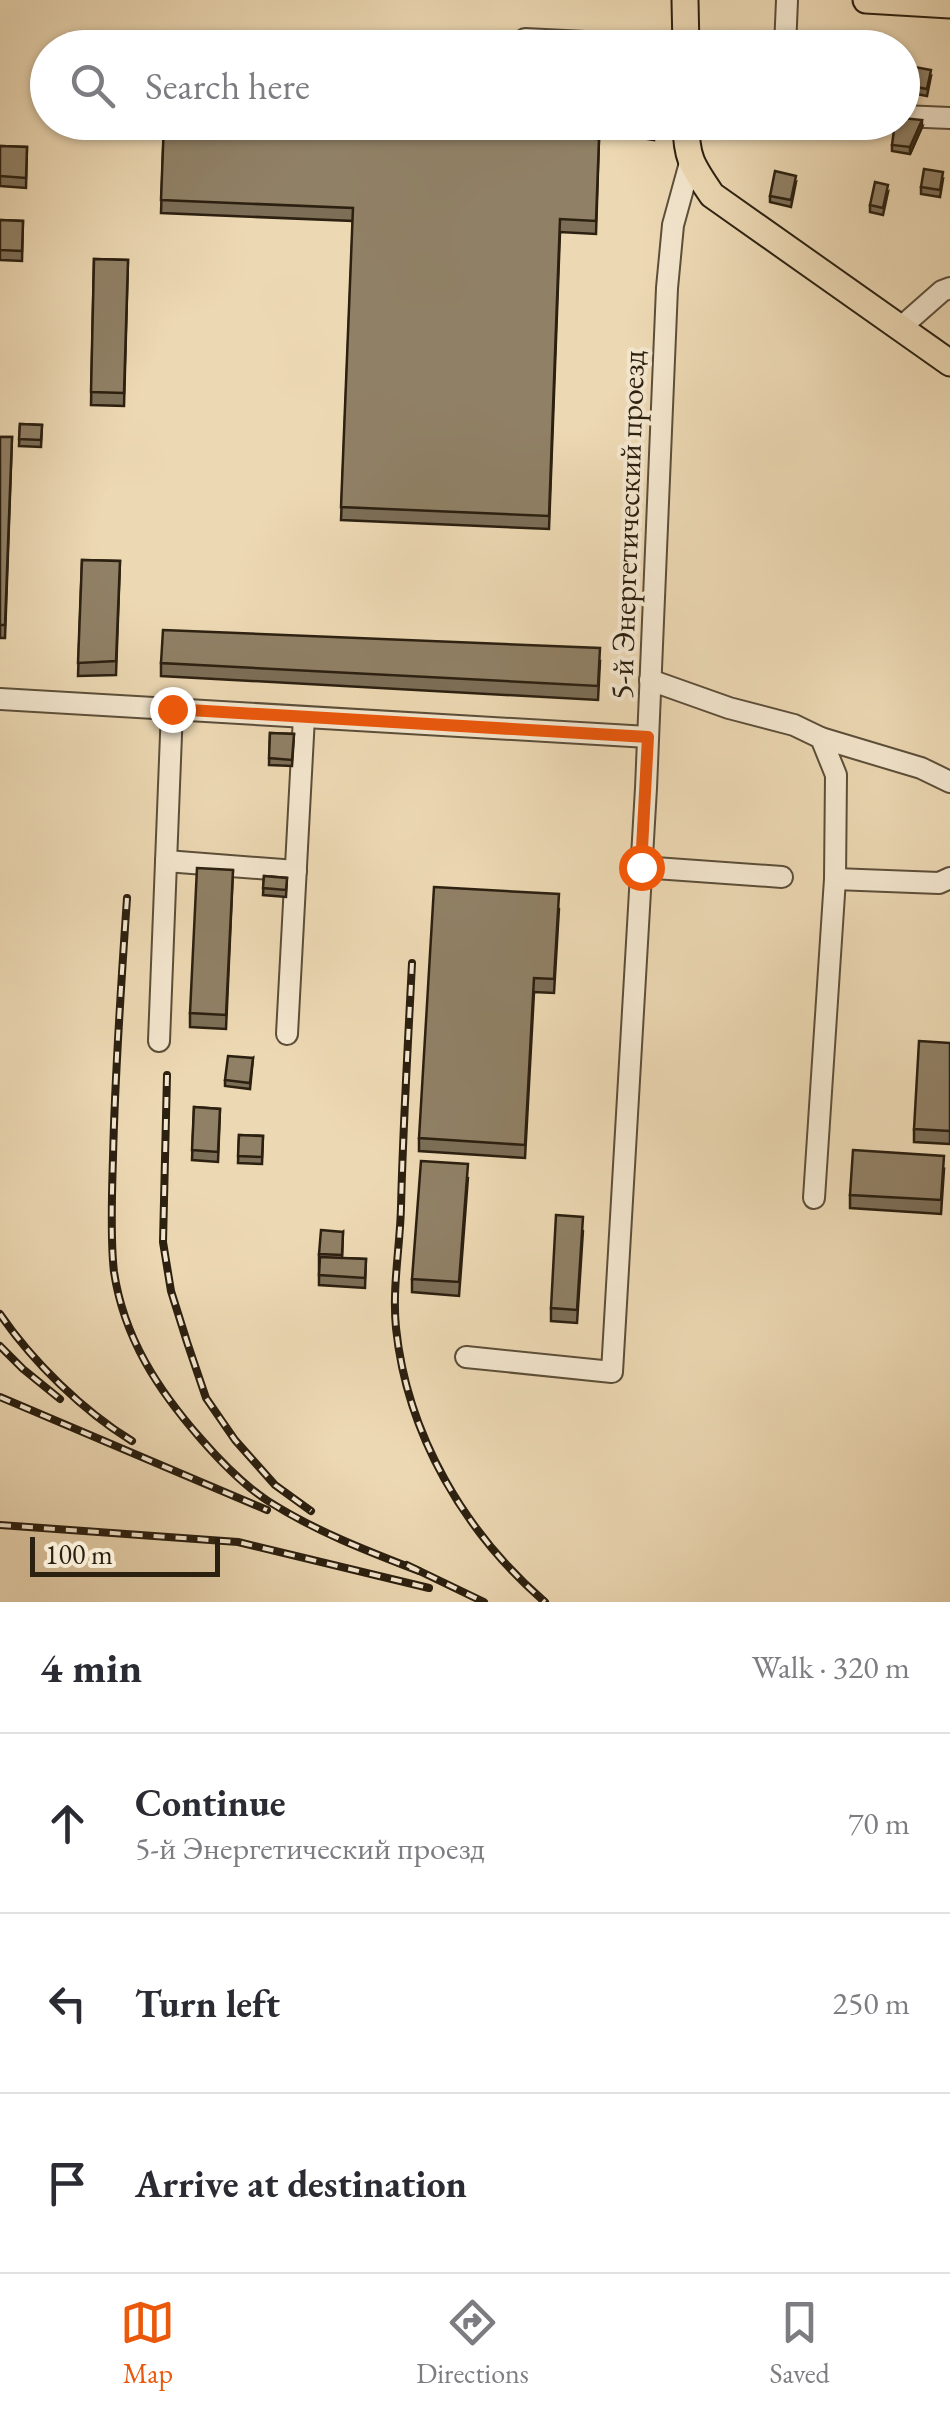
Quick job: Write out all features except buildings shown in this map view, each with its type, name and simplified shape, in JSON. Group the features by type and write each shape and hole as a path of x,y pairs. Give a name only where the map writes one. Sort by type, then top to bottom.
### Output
{"main road":[{"path":"686,0 686,30"},
{"path":"866,0 950,4"},
{"path":"686,140 690,163 712,194 728,208 950,363"}],"street":[{"path":"786,30 787,0"},
{"path":"920,117 950,118"},
{"name":"5-й Энергетический проезд","path":"466,1358 612,1372 648,737 666,288 672,225 690,163"},
{"path":"900,328 942,290 950,288"},
{"path":"650,680 729,708 794,725 950,782"},
{"path":"0,699 648,737"},
{"path":"160,1042 172,709"},
{"path":"286,1034 304,717"},
{"path":"814,1198 835,879 836,776 821,738"},
{"path":"166,862 296,871"},
{"path":"641,867 782,877"},
{"path":"835,879 939,883 950,878"}],"railway":[{"path":"127,898 115,1092 112,1230 114,1272 135,1341 157,1382 185,1420 249,1487 323,1531 419,1571"},
{"path":"412,963 395,1298 402,1368 427,1444 445,1479 490,1545 545,1602"},
{"path":"167,1075 163,1242 171,1291 187,1342 206,1398 235,1440 275,1485 311,1511"},
{"path":"0,1314 60,1384 132,1441"},
{"path":"0,1346 60,1399"},
{"path":"0,1397 267,1510"},
{"path":"0,1525 238,1542 429,1588"},
{"path":"407,1565 484,1602"}],"route":[{"path":"172,709 648,737 641,867"}]}
